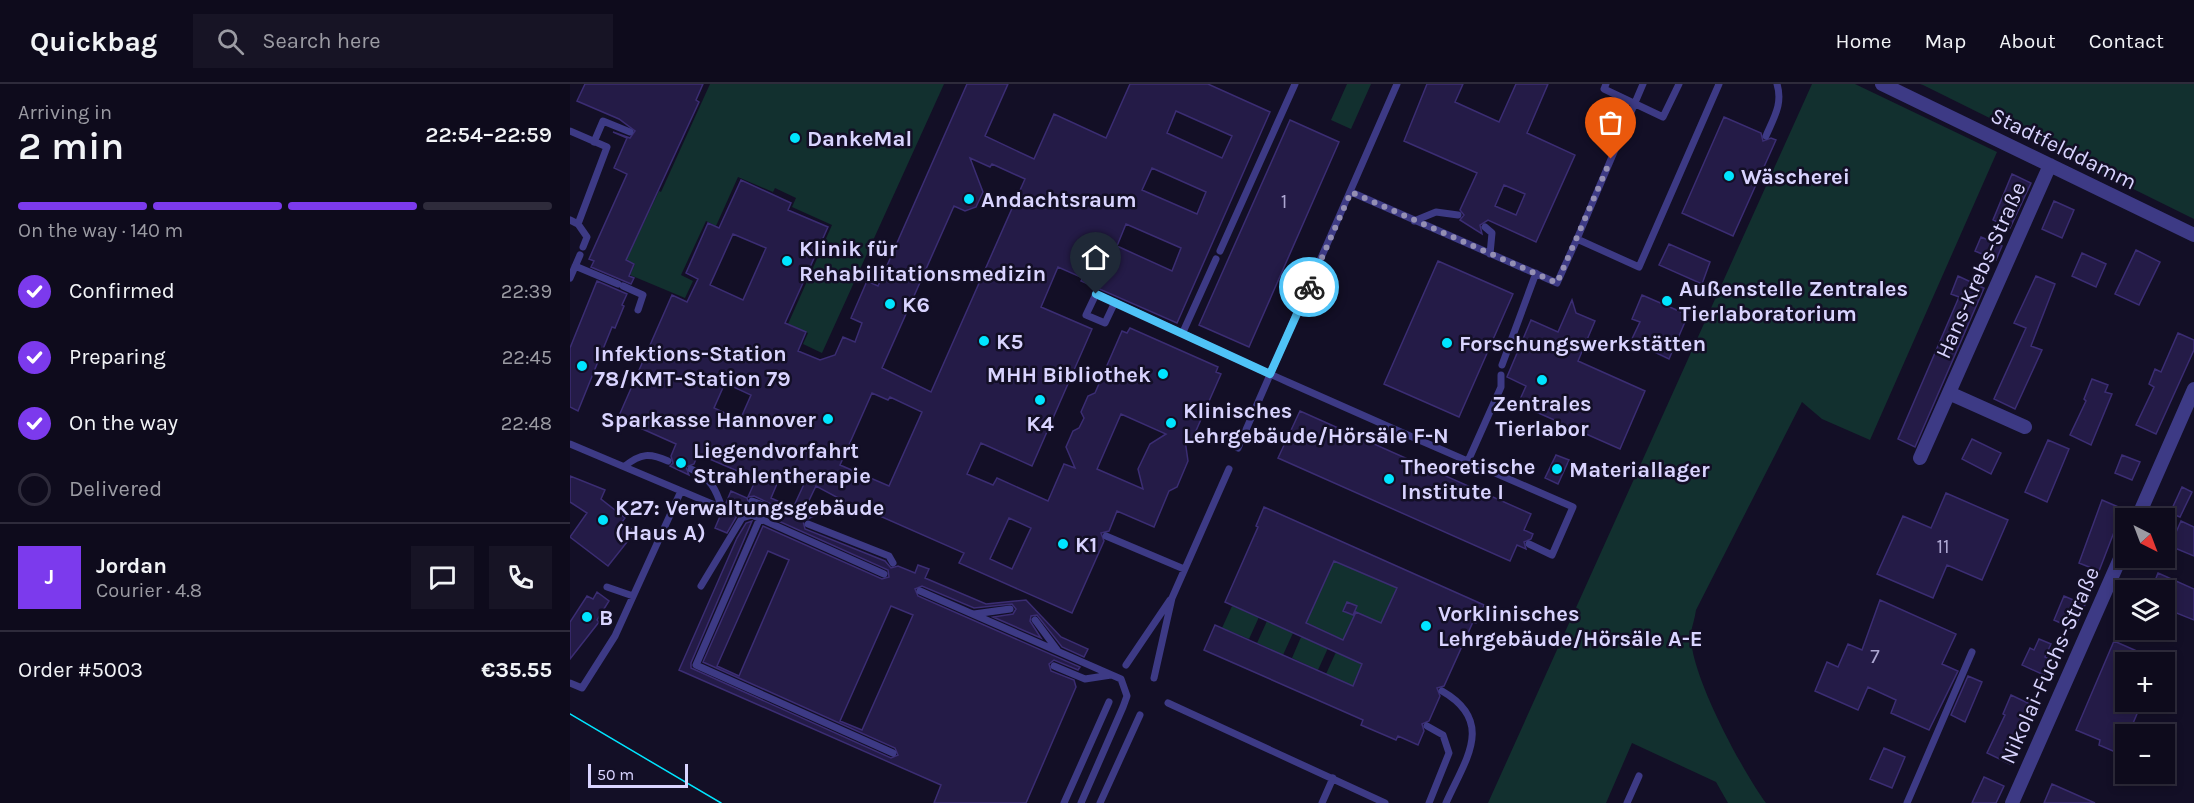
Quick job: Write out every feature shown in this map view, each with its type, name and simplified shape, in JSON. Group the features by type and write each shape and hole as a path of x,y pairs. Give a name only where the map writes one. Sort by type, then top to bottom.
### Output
{"street":[{"name":"Stadtfelddamm","path":"1882,84 2194,235"},
{"name":"Hans-Krebs-Straße","path":"1920,458 2050,165"},
{"path":"2142,508 2194,389"},
{"name":"Hans-Krebs-Straße","path":"1949,393 2025,427"},
{"name":"Nikolai-Fuchs-Straße","path":"2012,803 2115,568"}],"lane":[{"path":"1220,251 1294,84"},
{"path":"1238,448 1397,84"},
{"path":"1606,84 1604,89 1664,117 1679,84"},
{"path":"1351,192 1557,283 1643,84"},
{"path":"1577,239 1639,267 1719,84"},
{"path":"1766,136 1780,105 1781,96 1777,84"},
{"path":"594,142 603,120 630,132"},
{"path":"570,131 607,147 578,224"},
{"path":"1414,220 1436,213 1458,214"},
{"path":"570,220 578,224 586,237 570,278"},
{"path":"1485,227 1492,233 1490,254"},
{"path":"1183,332 1216,259"},
{"path":"575,266 643,295 638,310"},
{"path":"1502,365 1536,273"},
{"path":"1115,302 1105,323 1086,315 1096,294 1115,302 1183,332 1270,374 1573,507 1552,555 1529,544"},
{"path":"1468,461 1502,387 1501,375"},
{"path":"570,444 723,508 715,487 703,474 691,469"},
{"path":"625,466 637,456 651,453 668,460"},
{"path":"1154,678 1172,598 1228,469"},
{"path":"570,682 582,688 615,636 681,491"},
{"path":"753,501 781,512"},
{"path":"700,586 742,518 752,515 884,574"},
{"path":"759,518 696,665 893,753"},
{"path":"808,524 889,556 893,563"},
{"path":"1107,536 1184,569"},
{"path":"607,587 633,596"},
{"path":"920,591 1121,679 1127,696 1081,803"},
{"path":"1126,665 1172,598"},
{"path":"974,614 1010,609"},
{"path":"1035,620 1059,652"},
{"path":"1907,803 1972,652"},
{"path":"1054,666 1085,679 1111,675"},
{"path":"1442,691 1461,703 1468,711 1473,730 1469,752 1446,803"},
{"path":"1064,803 1109,702"},
{"path":"1168,703 1385,803"},
{"path":"1100,803 1140,715"},
{"path":"1427,726 1443,735 1449,753 1429,803"},
{"path":"1627,803 1639,776"},
{"path":"1322,803 1333,778"}],"green space":[{"path":"710,84 944,84 822,353 803,344 808,333 788,324 832,225 792,207 796,198 775,188 773,192 738,177 716,226 706,221 681,275 693,281 685,298 630,275 635,264 626,260 659,191 661,192"},
{"path":"1347,84 1371,84 1351,129 1331,120"},
{"path":"1812,84 1855,84 1997,152 1870,440 1822,419 1802,402 1696,610 1691,633 1692,650 1698,671 1731,746 1766,803 1728,803 1716,782 1632,743 1606,803 1488,803"},
{"path":"1920,84 2194,84 2194,219 1923,85"},
{"path":"1334,561 1397,588 1369,651 1306,623"},
{"path":"1232,606 1259,617 1249,639 1222,628"},
{"path":"1267,621 1293,633 1283,655 1257,643"},
{"path":"1301,637 1328,648 1318,670 1292,658"},
{"path":"1336,652 1362,664 1353,686 1326,674"}],"building":[{"path":"585,84 703,84 696,100 699,102 626,260 634,264 629,276 634,278 631,284 591,267 594,261 589,259 627,174 614,168 627,138 613,132 630,138 635,131 619,119 577,101"},
{"path":"967,84 1008,84 985,136 1034,159 1054,114 1106,138 1130,84 1208,84 1270,112 1177,323 1081,281 1083,278 1058,267 1041,307 1092,329 1032,466 981,443 967,474 993,485 997,478 1048,501 1064,464 1075,468 1066,447 1073,431 1079,428 1084,418 1081,412 1088,396 1095,393 1122,331 1127,333 1130,328 1218,367 1216,372 1221,374 1191,442 1185,440 1188,461 1177,487 1169,491 1154,527 1117,511 1109,531 1101,533 1104,541 1072,613 959,563 964,553 864,509 861,514 841,506 844,501 816,486 803,513 812,517 803,521 805,529 885,561 891,568 898,566 915,573 918,565 929,569 925,578 986,604 1026,600 1061,637 1088,649 1084,657 1062,647 1037,615 1031,616 1030,621 1041,638 993,617 1013,614 1016,609 1012,604 974,608 922,586 915,589 918,596 1080,667 1078,670 1054,660 1049,664 1051,671 1074,680 1076,687 1026,803 934,803 941,785 679,670 737,538 746,523 752,521 691,663 691,668 891,758 898,755 895,748 703,662 763,526 882,579 889,577 888,570 754,510 738,514 727,533 715,528 721,514 729,512 726,503 731,491 747,498 750,506 779,517 785,516 786,511 754,496 748,497 756,479 698,454 694,464 686,467 689,475 670,466 673,463 671,456 676,444 618,418 672,295 687,302 698,279 686,273 708,223 719,228 741,180 791,203 788,210 828,227 785,323 806,332 798,351 820,360 835,355 843,337 855,342 862,323 851,318 867,281 878,286","holes":["1176,111 1232,136 1222,158 1167,133","970,158 990,167 992,164 1025,179 931,392 882,368 954,206 965,211 976,207 983,192","1152,168 1206,192 1197,214 1142,190","1126,224 1181,248 1172,271 1117,246","733,234 766,248 743,300 710,285","725,383 751,395 740,420 714,408","872,393 888,400 890,397 922,412 889,486 840,465","1121,414 1166,434 1150,444 1138,469 1143,489 1097,469","782,472 805,482 793,508 771,498","1009,518 1031,528 1012,569 990,559","768,551 789,560 739,676 717,666","891,606 913,615 862,730 840,721"]},
{"path":"1427,84 1463,84 1455,102 1499,122 1516,84 1548,84 1527,133 1575,155 1536,242 1488,220 1480,225 1482,234 1460,220 1464,215 1460,210 1477,173 1404,141","holes":["1504,185 1525,194 1516,215 1495,206"]},
{"name":"Wäscherei","path":"1724,117 1761,133 1763,141 1771,138 1776,140 1733,236 1682,213"},
{"path":"1290,120 1339,142 1249,347 1199,325"},
{"path":"2012,174 2031,183 2010,228 1993,220"},
{"path":"2054,201 2074,210 2062,238 2042,229"},
{"path":"1981,237 2002,246 1996,260 1975,251"},
{"path":"1669,244 1710,262 1702,284 1659,265"},
{"path":"2136,250 2160,262 2139,305 2115,294"},
{"path":"2082,253 2106,264 2096,287 2072,276"},
{"name":"Forschungswerkstätten","path":"1438,261 1513,294 1459,417 1384,384"},
{"path":"1958,276 1984,288 1915,447 1898,439 1959,297 1951,294"},
{"path":"2036,276 2055,284 2031,346 2042,350 2015,409 1994,399 2026,328 2014,323"},
{"name":"Infektions-Station 78/KMT-Station 79","path":"597,281 627,294 615,328 612,327 578,411 570,407 570,348"},
{"path":"1642,295 1688,315 1669,359 1631,341 1640,322 1632,319"},
{"name":"Zentrales Tierlabor","path":"1572,300 1576,313 1595,321 1578,361 1645,391 1620,449 1518,404 1526,386 1507,377 1531,320 1558,332"},
{"path":"2178,333 2194,340 2194,350 2156,434 2136,425 2154,387 2149,384 2155,369 2161,372"},
{"path":"2092,379 2108,385 2105,392 2112,394 2091,445 2070,435 2086,401 2084,399"},
{"name":"Theoretische Institute I","path":"1300,411 1531,514 1524,530 1533,534 1531,539 1524,542 1526,549 1517,545 1510,561 1278,458"},
{"path":"1972,439 2001,453 1991,474 1962,459"},
{"path":"2048,440 2069,449 2047,502 2025,492"},
{"name":"Materiallager","path":"1556,455 1569,460 1558,484 1545,478"},
{"path":"2122,455 2140,462 2132,480 2115,473"},
{"name":"K27: Verwaltungsgebäude (Haus A)","path":"570,476 605,490 601,499 625,518 622,522 635,532 608,566 570,537 587,513 570,502"},
{"path":"2182,487 2192,492 2180,517 2175,515 2175,508 2172,508"},
{"path":"1946,493 2008,520 1982,580 1947,565 1933,598 1877,574 1903,516 1931,528"},
{"path":"2102,500 2121,508 2115,508 2115,530 2099,571 2079,563"},
{"name":"Vorklinisches Lehrgebäude/Hörsäle A-E","path":"1264,507 1484,605 1476,623 1473,622 1444,686 1437,688 1440,696 1429,721 1422,724 1424,731 1418,745 1398,736 1396,740 1361,725 1363,720 1204,650 1215,625 1353,686 1362,664 1225,602 1258,527 1256,526","holes":["1334,561 1397,588 1381,623 1356,612 1343,640 1306,623"]},
{"path":"2181,521 2194,527 2194,556 2175,548 2175,535"},
{"path":"2158,573 2174,580 2155,580"},
{"path":"2175,581 2194,589 2194,620 2175,612"},
{"name":"B","path":"597,592 609,601 597,620 599,622 570,659 570,622 587,596 593,599"},
{"path":"2064,596 2085,605 2074,629 2054,620"},
{"path":"1880,600 1956,634 1942,664 1958,671 1929,730 1891,713 1896,700 1868,687 1858,710 1815,691 1827,662 1838,667 1848,644 1862,650"},
{"path":"1347,602 1357,606 1353,615 1343,611"},
{"path":"2039,639 2051,644 2045,657 2051,660 2044,675 2022,665 2030,648 2034,650"},
{"path":"2114,641 2139,652 2115,652 2115,712 2138,712 2133,724 2115,724 2115,752 2099,745 2100,740 2076,730"},
{"path":"1968,676 1982,682 1965,722 1951,715"},
{"path":"2011,695 2030,704 2017,732 2024,735 2010,764 1987,753 2005,715 2003,714"},
{"path":"1884,748 1905,757 1892,788 1870,779"},
{"path":"1984,777 2004,786 1996,803 1972,803"},
{"path":"2052,784 2095,803 2044,803"}],"tram line":[{"path":"570,714 721,803"}],"way so far":[{"path":"1309,287 1351,192 1557,283 1611,159"}],"place":[{"name":"DankeMal","path":"795,138"},
{"name":"Wäscherei","path":"1729,176"},
{"name":"Andachtsraum","path":"969,199"},
{"name":"Klinik für Rehabilitationsmedizin","path":"787,261"},
{"name":"Außenstelle Zentrales Tierlaboratorium","path":"1667,301"},
{"name":"K6","path":"890,304"},
{"name":"K5","path":"984,341"},
{"name":"Forschungswerkstätten","path":"1447,343"},
{"name":"Infektions-Station 78/KMT-Station 79","path":"582,366"},
{"name":"MHH Bibliothek","path":"1163,374"},
{"name":"Zentrales Tierlabor","path":"1542,380"},
{"name":"K4","path":"1040,400"},
{"name":"Sparkasse Hannover","path":"828,419"},
{"name":"Klinisches Lehrgebäude/Hörsäle F-N","path":"1171,423"},
{"name":"Liegendvorfahrt Strahlentherapie","path":"681,463"},
{"name":"Materiallager","path":"1557,469"},
{"name":"Theoretische Institute I","path":"1389,479"},
{"name":"K27: Verwaltungsgebäude (Haus A)","path":"603,520"},
{"name":"K1","path":"1063,544"},
{"name":"B","path":"587,617"},
{"name":"Vorklinisches Lehrgebäude/Hörsäle A-E","path":"1426,626"}],"route":[{"path":"1096,294 1183,332 1270,374 1309,287"}]}
